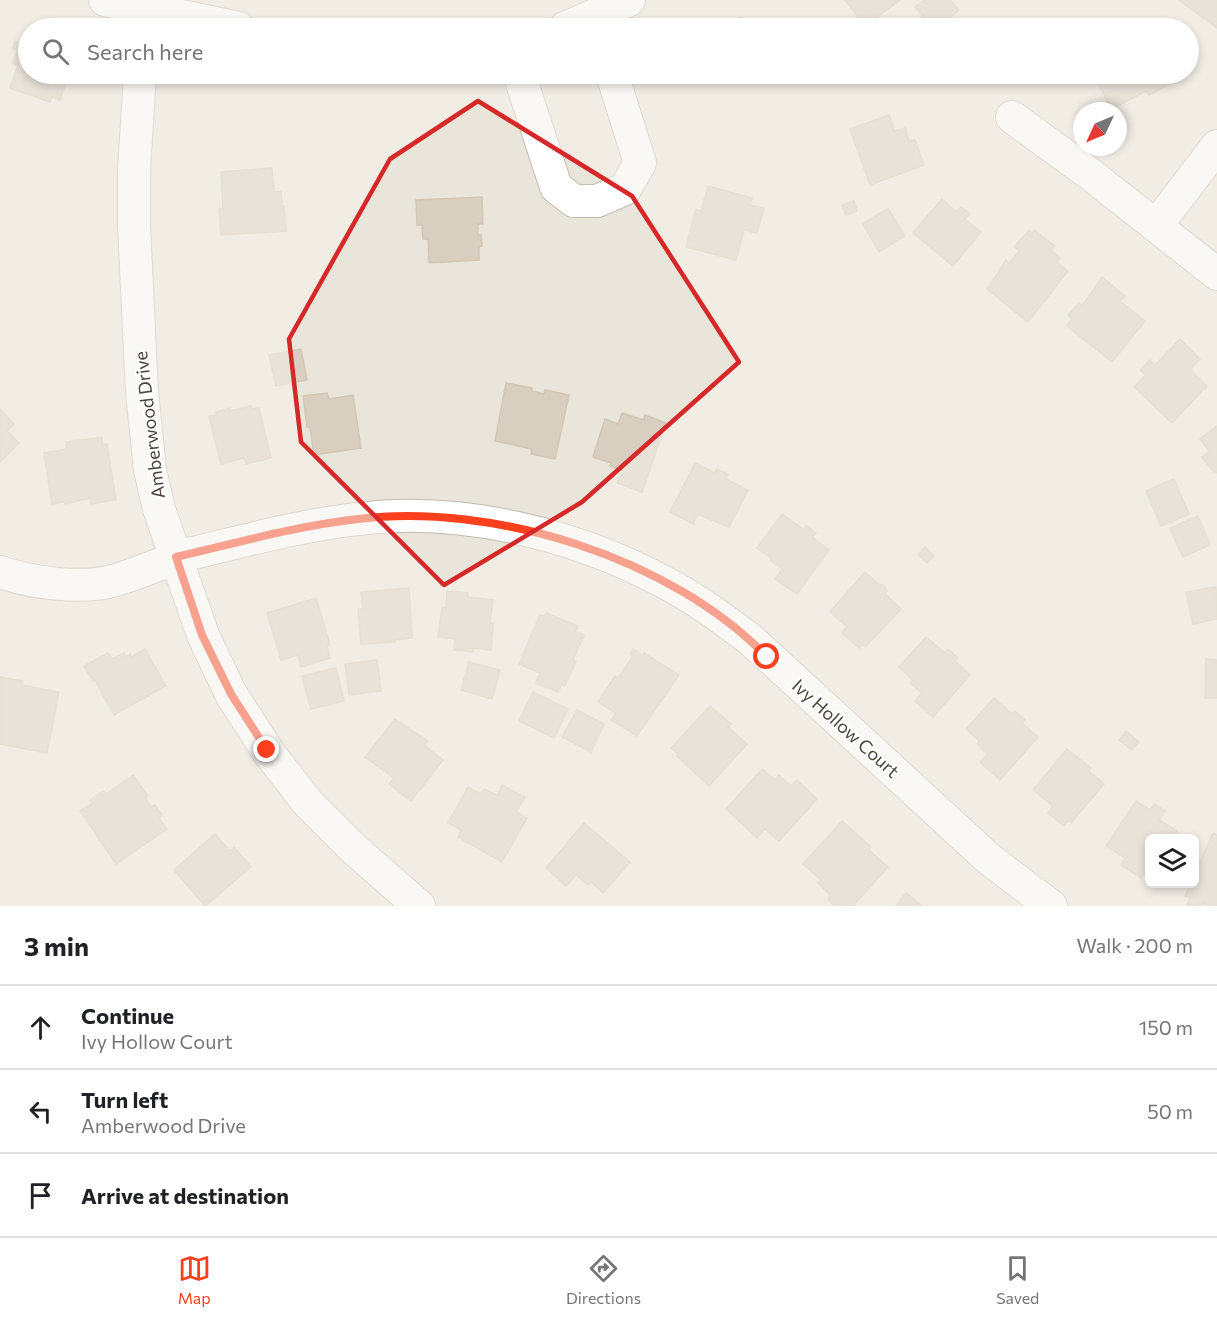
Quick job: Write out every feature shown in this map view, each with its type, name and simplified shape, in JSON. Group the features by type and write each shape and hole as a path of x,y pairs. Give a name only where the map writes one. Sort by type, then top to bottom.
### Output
{"street":[{"path":"105,0 151,13 180,18"},
{"path":"602,18 629,0"},
{"name":"Amberwood Drive","path":"139,84 134,171 134,226 142,392 150,470 159,509 202,635 231,694 267,750 307,802 354,849 419,906"},
{"path":"522,84 556,188 574,201 597,201 625,189 640,164 615,84"},
{"path":"1012,117 1217,274"},
{"path":"1156,226 1217,146"},
{"name":"Ivy Hollow Court","path":"0,572 42,582 83,585 115,581 176,557 305,526 360,518 406,516 462,519 563,539 616,558 666,583 714,612 751,640 989,859 1051,906"}],"highlighted area":[{"path":"478,101 632,196 739,362 582,502 444,585 301,442 289,339 390,159"}],"shaded area":[{"path":"0,0 1217,0 1217,906 0,906"}],"building":[{"path":"845,0 900,0 876,18 859,18"},
{"path":"924,0 950,0 959,10 949,18 924,18 915,7"},
{"path":"1179,0 1217,0 1217,28"},
{"path":"15,41 18,42 18,50 13,49"},
{"path":"18,50 18,65 13,63"},
{"path":"18,65 18,84 66,84 60,100 52,97 50,102 10,88"},
{"path":"1098,84 1170,84 1149,95 1146,91 1125,102 1108,102"},
{"path":"889,115 895,131 905,128 909,141 915,140 924,165 870,185 850,129"},
{"path":"272,168 274,192 281,192 286,231 221,235 219,209 223,208 221,172"},
{"path":"708,186 752,198 750,205 764,208 757,233 744,230 736,260 686,247 696,209 701,211"},
{"path":"482,197 483,224 478,224 478,235 481,235 482,246 479,247 479,260 429,263 428,239 423,239 422,225 417,225 416,200"},
{"path":"942,199 956,212 961,207 970,214 965,219 981,232 953,266 913,233"},
{"path":"854,201 857,211 846,215 842,205"},
{"path":"888,208 905,236 879,252 863,224"},
{"path":"1029,230 1032,233 1034,230 1055,246 1051,250 1060,258 1057,262 1068,271 1028,322 987,289 1006,260 1009,263 1019,251 1014,247"},
{"path":"1102,277 1125,296 1120,301 1145,321 1112,362 1067,326 1072,319 1068,316 1079,303 1082,306"},
{"path":"1180,339 1200,359 1190,369 1207,386 1172,423 1134,387 1146,375 1140,370 1150,360 1155,365"},
{"path":"301,349 307,380 276,386 269,355"},
{"path":"506,383 532,388 532,391 544,394 545,390 569,395 555,459 531,454 532,449 495,441"},
{"path":"327,393 329,399 353,395 361,448 314,455 303,396"},
{"path":"251,406 252,409 259,408 271,458 246,464 244,458 221,464 209,416 217,415 216,412 230,408 230,411"},
{"path":"0,409 14,424 7,431 19,443 0,462"},
{"path":"622,413 644,420 645,415 666,423 642,492 617,483 622,470 610,466 611,463 593,457 605,419 618,424"},
{"path":"1217,426 1217,473 1202,457 1209,451 1200,439"},
{"path":"102,437 103,445 107,444 116,500 91,504 90,498 65,504 64,502 52,504 44,453 67,449 66,442"},
{"path":"695,463 715,473 717,469 728,474 726,479 748,490 729,527 697,514 693,524 670,512"},
{"path":"1174,479 1189,514 1161,526 1146,491"},
{"path":"782,514 803,529 806,526 816,533 812,537 829,550 797,594 775,579 782,569 757,548"},
{"path":"1198,516 1210,545 1183,557 1170,528"},
{"path":"925,547 934,556 927,563 918,555"},
{"path":"865,572 878,584 883,585 887,591 885,594 901,609 865,647 862,644 859,648 842,633 847,627 830,612"},
{"path":"1216,587 1217,619 1193,624 1186,592"},
{"path":"409,588 412,638 395,640 395,642 361,644 358,609 363,609 361,592"},
{"path":"447,591 468,593 468,597 493,600 490,623 493,623 491,650 473,648 473,652 454,650 455,639 438,637 442,608 446,608"},
{"path":"316,598 330,645 327,646 330,658 301,667 298,655 281,660 267,613"},
{"path":"546,613 578,626 575,631 584,635 565,686 562,684 558,692 536,683 540,673 519,664 540,615 544,616"},
{"path":"926,637 945,653 948,649 958,658 955,661 970,675 933,717 915,701 922,693 910,683 913,680 899,667"},
{"path":"145,649 166,686 114,715 95,680 93,681 84,666 108,653 112,659 124,653 126,657 130,654 131,657"},
{"path":"633,649 643,656 644,653 679,675 637,736 611,720 616,713 598,702 615,676 618,678 633,656 630,654"},
{"path":"1206,659 1217,660 1217,698 1205,698"},
{"path":"377,660 381,691 349,695 345,664"},
{"path":"469,662 500,670 492,699 461,690"},
{"path":"336,668 344,701 311,709 302,676"},
{"path":"0,677 23,681 22,685 59,692 47,753 0,744"},
{"path":"533,692 568,709 554,738 519,721"},
{"path":"994,698 1012,714 1015,711 1025,720 1022,723 1038,737 1000,780 980,762 988,754 977,744 979,741 966,729"},
{"path":"710,706 731,724 728,727 747,744 709,786 671,748"},
{"path":"577,710 604,724 591,752 562,737"},
{"path":"395,719 428,741 424,745 443,760 411,801 389,784 394,778 365,757"},
{"path":"1126,731 1139,742 1132,750 1119,740"},
{"path":"1067,749 1091,768 1089,771 1104,784 1071,823 1068,821 1064,826 1048,813 1053,806 1033,790"},
{"path":"762,769 775,780 779,775 791,786 797,780 817,799 779,841 765,829 757,838 726,809"},
{"path":"133,775 148,796 145,798 151,807 155,805 162,815 159,818 167,829 116,864 80,811 93,803 90,800 103,791 106,794"},
{"path":"502,785 525,797 516,812 527,818 502,862 458,837 461,830 448,823 468,787 481,794 484,789 497,795"},
{"path":"1136,801 1150,810 1154,804 1165,811 1159,820 1177,831 1175,834 1145,834 1145,872 1141,878 1121,865 1125,858 1106,846"},
{"path":"842,821 871,847 869,850 888,867 853,906 834,906 828,900 831,896 818,883 821,880 803,864"},
{"path":"584,823 630,862 603,893 591,882 588,885 576,875 566,886 546,868"},
{"path":"1213,833 1217,835 1217,906 1203,903 1202,906 1187,905 1190,898 1185,896 1189,888 1199,888 1199,864"},
{"path":"215,834 230,851 234,847 251,867 205,906 174,870"},
{"path":"906,893 922,906 896,906"}],"route":[{"path":"267,750 231,694 202,635 176,557 305,526 360,518 406,516 462,519 505,526 563,539 616,558 666,583 714,612 751,640 767,657"}]}
